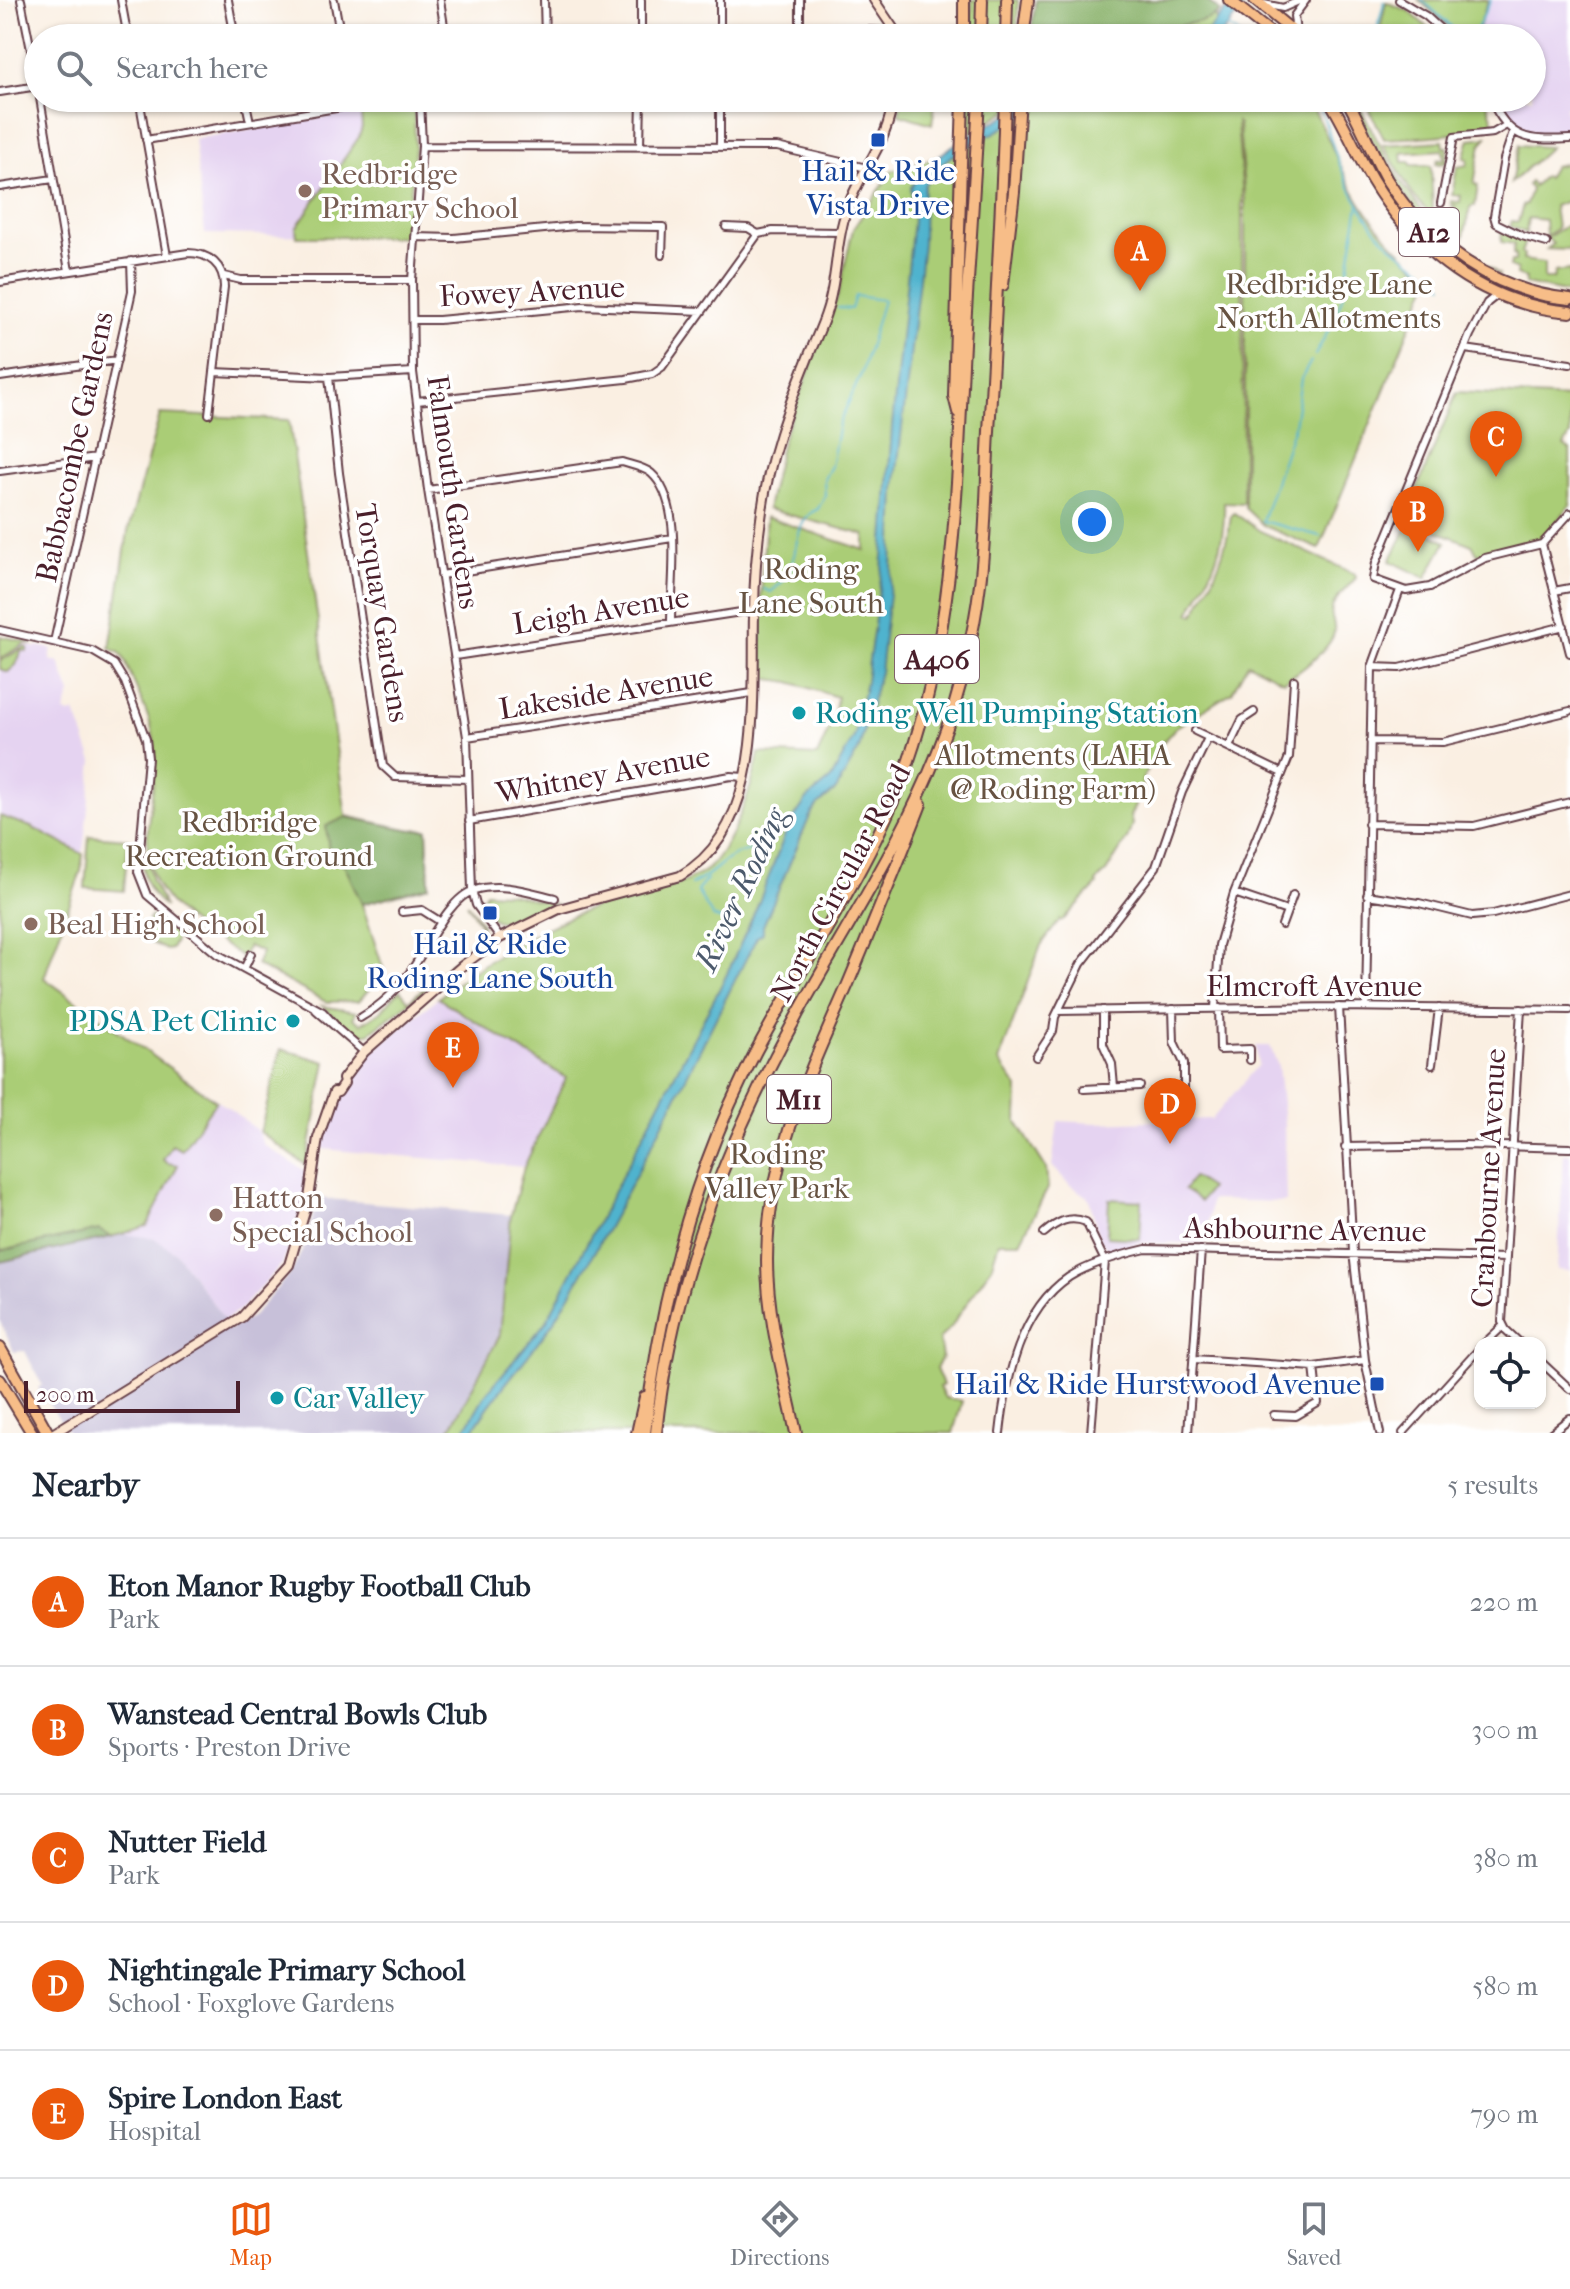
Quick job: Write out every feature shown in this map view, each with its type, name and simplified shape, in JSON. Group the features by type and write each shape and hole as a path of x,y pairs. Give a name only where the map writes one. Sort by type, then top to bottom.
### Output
{"highway":[{"path":"964,0 964,24"},
{"path":"981,24 982,0"},
{"path":"1006,24 1007,0"},
{"path":"1023,24 1026,0"},
{"path":"1229,0 1260,24"},
{"path":"1256,1 1284,24"},
{"name":"A406","path":"961,426 954,396 963,112"},
{"name":"North Circular Road","path":"645,1433 652,1377 677,1252 719,1130 754,1055 855,877 905,771 932,682 949,582 978,112"},
{"name":"North Circular Road","path":"656,1433 671,1337 693,1260 730,1153 766,1073 917,799 942,741 960,681 980,585 1004,112"},
{"name":"A406","path":"994,346 1014,192 1020,112"},
{"name":"A12","path":"1335,112 1392,211 1443,262 1497,295 1535,307 1570,312"},
{"name":"A12","path":"1353,112 1394,189 1440,242 1468,263 1507,284 1570,299"},
{"name":"M11","path":"796,1433 768,1287 771,1196 784,1141 810,1070 874,923 942,741"},
{"path":"0,1348 51,1433"},
{"path":"637,1433 640,1411 652,1377"},
{"path":"0,1380 32,1433"}],"street":[{"path":"21,0 26,24"},
{"path":"121,0 125,24"},
{"path":"228,0 232,24"},
{"path":"334,0 338,24"},
{"path":"440,0 444,24"},
{"path":"544,0 545,24"},
{"path":"641,0 641,24"},
{"path":"720,0 720,24"},
{"path":"800,0 800,24"},
{"path":"874,0 890,24"},
{"path":"1256,1 1283,8 1303,0"},
{"path":"1296,24 1294,16 1303,0"},
{"path":"1399,0 1435,24"},
{"path":"0,92 24,88"},
{"path":"42,112 69,271"},
{"path":"141,112 167,256"},
{"path":"248,112 250,122"},
{"path":"146,140 299,112"},
{"name":"Falmouth Gardens","path":"421,112 422,146 412,280 413,372 428,490 467,737 472,890"},
{"path":"640,146 641,112"},
{"path":"720,112 720,146"},
{"path":"51,1433 242,1317 289,1265 309,1198 318,1138 334,1089 364,1052 462,966 500,938 559,909 663,881 695,867 718,842 744,777 750,752 754,610 762,511 773,452 826,315 849,202 888,128 891,112"},
{"path":"1498,112 1505,126 1526,138 1570,139"},
{"path":"1441,203 1454,137 1493,133 1505,126"},
{"path":"1513,132 1498,190 1494,216 1496,223 1522,236 1547,243"},
{"path":"422,146 777,147 867,168"},
{"path":"0,187 53,179"},
{"path":"415,237 454,238 575,226 663,227 662,255"},
{"path":"726,227 748,228 758,234 773,231 841,232"},
{"path":"417,401 652,374 662,367 758,234"},
{"path":"0,282 167,256 199,253 209,257 224,276 209,414"},
{"name":"Babbacombe Gardens","path":"54,642 132,291 131,261"},
{"path":"224,276 241,280 412,280"},
{"path":"1497,295 1482,310 1373,571 1373,579 1400,590 1430,587 1485,558 1542,544 1570,513"},
{"name":"Fowey Avenue","path":"413,320 583,306 702,311"},
{"path":"1465,349 1570,364"},
{"path":"0,377 117,360"},
{"path":"214,372 329,377 413,372"},
{"name":"Torquay Gardens","path":"329,377 339,473 383,766 388,773 404,778 468,779"},
{"path":"0,471 96,458"},
{"path":"428,490 622,462 649,470 664,488 671,510 671,622"},
{"path":"441,575 672,538"},
{"path":"1542,544 1570,653"},
{"path":"1554,591 1570,588"},
{"path":"1366,1007 1372,667 1400,590"},
{"name":"Leigh Avenue","path":"455,656 754,610"},
{"path":"1372,667 1400,668 1564,626"},
{"path":"0,630 92,651 114,664 142,724 148,758 138,872 147,895 208,947 332,1020 364,1052"},
{"path":"1250,1060 1250,1049 1220,1050 1217,1008 1219,945 1234,893 1289,757 1294,680"},
{"name":"Lakeside Avenue","path":"467,737 752,693"},
{"path":"1370,741 1443,742 1570,711"},
{"path":"1229,747 1242,720 1254,712"},
{"path":"1195,731 1282,773"},
{"path":"1036,1057 1053,1031 1058,1011 1088,954 1156,867 1182,792 1208,738"},
{"name":"Whitney Avenue","path":"469,821 731,776 744,777"},
{"path":"1368,824 1474,826 1570,802"},
{"path":"360,1018 379,1006 409,974 441,922 472,890 499,887 555,898"},
{"path":"472,890 476,905 500,938"},
{"path":"1234,893 1287,911"},
{"path":"1367,895 1472,916 1493,914 1570,894"},
{"path":"1282,925 1293,895"},
{"path":"402,912 422,910 441,922"},
{"path":"244,969 251,954"},
{"path":"1339,1007 1353,1252 1365,1360 1380,1433"},
{"name":"Elmcroft Avenue","path":"1058,1011 1339,1007 1570,1010"},
{"path":"1432,1065 1439,1008"},
{"path":"1173,1009 1174,1042 1184,1063 1184,1117"},
{"name":"Cranbourne Avenue","path":"1514,1337 1503,1326 1521,1009"},
{"path":"1103,1010 1103,1044 1112,1064 1114,1087"},
{"path":"1084,1089 1140,1086"},
{"path":"1345,1147 1570,1148"},
{"path":"1044,1233 1058,1221 1078,1218 1086,1222 1105,1261 1091,1433"},
{"name":"Ashbourne Avenue","path":"1000,1433 1003,1405 1021,1342 1046,1297 1070,1276 1105,1261 1146,1249 1506,1258"},
{"path":"1188,1433 1201,1250"},
{"path":"1491,1337 1503,1326"},
{"path":"1403,1433 1474,1355"},
{"path":"1194,1359 1314,1367 1365,1360"},
{"path":"1274,1415 1296,1416 1318,1403 1314,1367"},
{"path":"1546,1367 1570,1389"},
{"path":"1551,1433 1570,1418"}],"shaded area":[{"path":"1488,0 1570,0 1570,105 1565,107 1570,131 1536,133 1511,123 1505,112 1546,112 1546,24 1478,24"},
{"name":"Redbridge Primary School","path":"355,112 357,116 414,112 415,146 407,237 205,234 194,139"},
{"name":"Beal High School","path":"0,638 52,649 50,660 59,662 71,694 64,712 75,712 93,761 81,871 44,978 231,1110 257,1130 264,1145 307,1172 306,1195 283,1263 239,1311 225,1320 176,1253 122,1234 0,1262"},
{"path":"438,998 566,1078 524,1167 323,1149 322,1137 332,1109 355,1068"},
{"path":"1256,1046 1270,1046 1278,1066 1284,1122 1286,1202 1211,1200 1206,1243 1138,1243 1110,1252 1099,1237 1089,1198 1070,1185 1052,1166 1058,1121 1096,1123 1212,1119 1258,1065"},
{"path":"1564,1154 1570,1154 1570,1271 1557,1270"},
{"path":"317,1198 511,1215 500,1335 448,1433 69,1433 38,1388 42,1385 25,1351 14,1352 0,1321 0,1262 122,1234 154,1238 176,1253 229,1330 253,1316 292,1271 307,1241"}],"green space":[{"path":"972,0 1018,0 1017,24 971,24"},
{"path":"1036,0 1206,0 1220,11 1206,20 1189,24 1032,24"},
{"path":"1419,0 1488,0 1480,24 1446,24"},
{"path":"1386,2 1409,11 1423,24 1381,24"},
{"path":"1216,15 1215,24 1187,24"},
{"path":"414,112 415,146 407,237 297,237 296,228 359,137 361,115"},
{"path":"899,112 934,112 932,124"},
{"path":"969,112 1005,112 968,133"},
{"name":"Roding Valley Park","path":"1030,112 1315,112 1368,214 1397,248 1430,278 1319,549 1264,526 1245,508 1245,202 1237,122 1242,186 1243,503 1224,502 1220,547 1190,613 1194,615 1213,579 1234,513 1260,531 1355,574 1356,578 1334,604 1331,614 1334,633 1313,660 1283,681 1248,663 1232,692 1175,728 1163,742 1143,778 1140,795 1130,816 1132,824 1128,837 1096,882 1097,885 1060,920 1041,945 999,1061 1018,1088 1017,1122 1046,1168 1048,1188 1020,1242 999,1242 991,1267 951,1327 939,1339 942,1357 936,1369 943,1385 939,1387 945,1398 962,1401 953,1433 448,1433 500,1335 511,1215 524,1167 566,1078 438,998 475,970 554,924 597,906 695,877 716,860 725,847 747,798 759,753 817,756 834,718 837,697 790,682 761,678 761,597 766,517 865,550 865,535 767,509 782,441 838,295 853,229 892,171 942,156"},
{"path":"1357,112 1362,112 1397,175 1422,211 1453,243 1500,275 1447,242 1427,222 1409,201"},
{"path":"1371,112 1490,112 1494,123 1459,133 1384,139"},
{"path":"1487,137 1481,144 1474,184 1478,185 1475,206 1471,206 1462,244 1469,251 1448,235 1453,223 1448,218 1454,219 1456,211 1450,210 1456,206 1451,201 1460,202 1461,196 1452,195 1457,167 1467,165 1468,159 1464,158 1470,139"},
{"path":"1443,141 1444,147 1448,147 1446,163 1436,164 1437,160 1444,159 1443,150 1402,153 1403,162 1431,166 1433,211 1445,211 1441,227 1413,195 1383,145"},
{"path":"1519,145 1550,147 1511,183"},
{"path":"1570,163 1570,200 1554,206 1557,228 1546,237 1545,220 1528,218 1526,233 1510,226 1512,221 1518,222 1523,205 1526,205 1531,189 1527,185 1530,182 1534,186 1544,176 1547,178 1554,166"},
{"path":"1570,223 1570,250 1547,249 1553,244 1547,238"},
{"path":"1502,231 1525,241 1521,253 1523,260 1544,263 1544,279 1553,279 1555,272 1570,270 1570,293 1525,284 1526,278 1516,275 1517,270 1510,267 1511,261 1515,261 1514,244 1501,242"},
{"path":"1457,392 1570,398 1570,435 1564,446 1570,450 1570,505 1541,538 1478,554 1472,545 1405,518"},
{"name":"Redbridge Recreation Ground","path":"160,414 289,420 346,816 411,830 427,829 429,886 362,904 384,971 359,1001 326,1002 256,965 262,952 248,946 242,957 204,932 173,906 152,873 148,827 155,768 154,737 125,661 120,653 110,648 128,531"},
{"path":"1409,523 1446,542 1426,578 1390,561"},
{"path":"0,636 30,644 26,643 0,659"},
{"path":"25,647 27,651 22,650 16,665 8,672 0,669 0,661"},
{"name":"Beal High School","path":"0,816 31,827 83,854 81,871 44,978 216,1101 182,1150 172,1145 163,1160 178,1165 147,1226 0,1262"},
{"path":"346,817 411,830 427,829 429,886 362,904 344,864 330,861 326,826"},
{"path":"89,836 128,839 124,891 85,888"},
{"path":"143,846 152,881 165,907 152,894 145,880"},
{"path":"486,892 508,893 555,904 513,920 497,921 481,901"},
{"path":"467,903 482,924 482,935 422,993 369,1033 355,1034 322,1006 356,1012 353,1018 361,1024 381,1011 400,990 409,1001 481,935 480,925"},
{"path":"151,916 179,933 171,949 166,950 140,937"},
{"path":"281,1049 326,1062 306,1165 260,1132"},
{"path":"1193,1177 1210,1188 1201,1201 1184,1190"},
{"path":"1109,1199 1142,1201 1140,1239 1107,1237"},
{"path":"99,1230 111,1237 0,1262 0,1251"}],"water":[{"path":"1234,0 1249,0 1230,24 1214,24"},
{"path":"1011,112 1032,112 950,157 932,173 924,186 923,244 895,489 892,569 880,672 859,749 836,790 810,816 763,926 763,933 757,937 639,1169 564,1305 471,1433 463,1433 485,1395 546,1322 726,976 788,827 807,799 831,779 855,735 882,570 892,426 913,220 911,187 936,158"}],"waterway":[{"path":"1422,0 1449,24"},
{"path":"1479,24 1491,0"},
{"path":"1378,24 1384,2"},
{"path":"1321,112 1344,175 1373,226 1397,250 1444,285"},
{"path":"1315,355 1344,293 1359,204"},
{"path":"764,589 771,592 788,576 801,528 810,514 818,509 825,495 824,479 831,466 839,424 862,372 883,300 855,296 851,309 838,308"},
{"path":"1311,361 1301,379 1294,426 1262,521 1320,536"},
{"name":"River Roding","path":"691,885 728,859 757,849"},
{"name":"River Roding","path":"707,879 697,891 713,917 729,922"}],"place":[{"name":"Hail & Ride Vista Drive","path":"878,140"},
{"name":"Redbridge Primary School","path":"305,191"},
{"name":"Eton Manor Rugby Football Club","path":"1140,291"},
{"name":"Nutter Field","path":"1496,477"},
{"name":"Wanstead Central Bowls Club","path":"1418,552"},
{"name":"Roding Well Pumping Station","path":"799,713"},
{"name":"Hail & Ride Roding Lane South","path":"490,913"},
{"name":"Beal High School","path":"31,924"},
{"name":"PDSA Pet Clinic","path":"293,1021"},
{"name":"Spire London East","path":"453,1088"},
{"name":"Nightingale Primary School","path":"1170,1144"},
{"name":"Hatton Special School","path":"216,1215"},
{"name":"Hail & Ride Hurstwood Avenue","path":"1377,1384"},
{"name":"Car Valley","path":"277,1398"}],"park label":[{"name":"Redbridge Lane North Allotments","path":"1329,301"},
{"name":"Roding Lane South","path":"811,586"},
{"name":"Allotments (LAHA @ Roding Farm)","path":"1053,772"}]}
